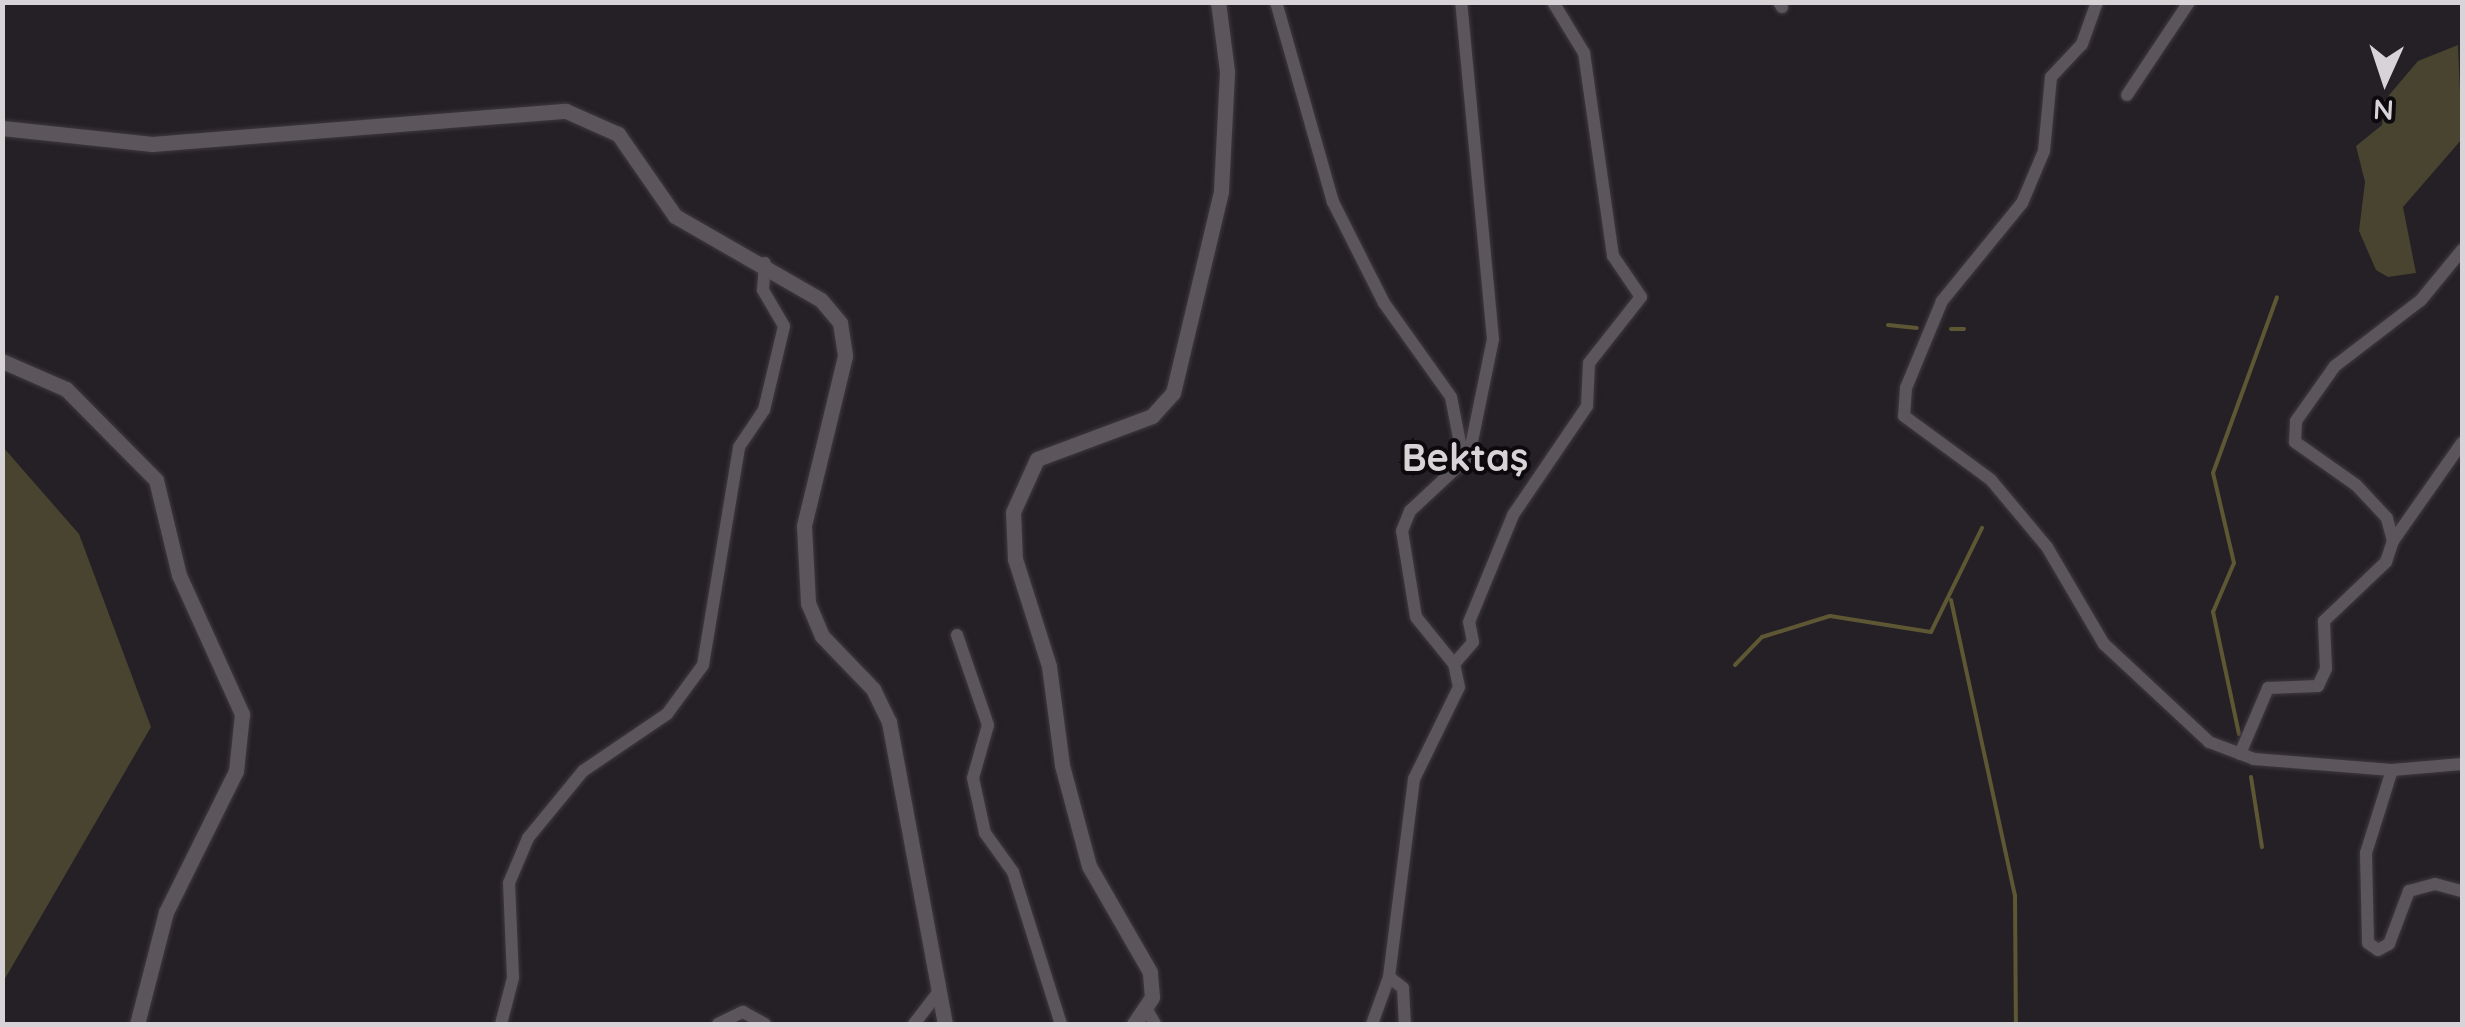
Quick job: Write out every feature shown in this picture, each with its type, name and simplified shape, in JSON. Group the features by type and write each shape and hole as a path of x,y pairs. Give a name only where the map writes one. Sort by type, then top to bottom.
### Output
{"street":[{"path":"1134,1024 1151,1017 1150,972 1089,866 1062,765 1049,666 1014,560 1013,512 1037,460 1152,416 1173,394 1221,190 1226,53 1218,2"},
{"path":"1276,2 1333,202 1384,303 1444,384 1464,463"},
{"path":"1372,1024 1390,976 1414,779 1456,700 1454,664 1420,628 1414,572 1401,541 1410,511 1464,463 1474,445 1494,314 1462,2"},
{"path":"1454,664 1474,642 1469,622 1513,515 1587,406 1589,363 1641,297 1614,256 1584,53 1553,2"},
{"path":"2097,2 2082,44 2051,77 2044,150 2022,203 1942,301 1906,388 1904,416 1991,480 2047,546 2121,663 2210,742 2247,757 2392,770 2462,764"},
{"path":"2127,95 2165,49 2189,2"},
{"path":"2,128 152,144 566,111 618,134 675,216 765,264 821,300 844,337 804,526 808,603 822,636 873,689 889,722 944,1024"},
{"path":"2392,541 2388,518 2292,432 2334,366 2414,307 2462,250"},
{"path":"500,1024 513,978 509,882 528,838 583,772 667,714 703,665 740,446 764,410 784,326 763,290 765,264"},
{"path":"2,360 66,390 145,464 163,496 179,575 242,714 236,771 166,912 137,1024"},
{"path":"2247,757 2268,688 2318,686 2326,668 2324,622 2386,562 2392,541 2462,444"},
{"path":"957,634 988,724 973,778 985,833 1013,872 1060,1024"},
{"path":"2392,770 2363,871 2368,943 2378,950 2389,944 2408,891 2435,884 2462,890"},
{"path":"1390,976 1403,988 1405,1024"},
{"path":"914,1024 940,990"},
{"path":"718,1024 743,1012 765,1024"}],"shaded area":[{"path":"2458,45 2462,139 2403,207 2416,273 2388,277 2376,270 2359,231 2365,182 2356,146 2382,125 2384,101 2418,61"},
{"path":"3,447 79,534 151,727 3,982"}],"waterway":[{"path":"2239,734 2213,612 2234,563 2213,473 2277,297"},
{"path":"1888,325 1917,328"},
{"path":"1951,329 1964,329"},
{"path":"1735,665 1762,637 1830,616 1931,632 1982,528"},
{"path":"1951,600 2015,895 2016,1024"},
{"path":"2251,777 2262,847"}],"district":[{"name":"Bektaş","path":"1465,458"}]}
